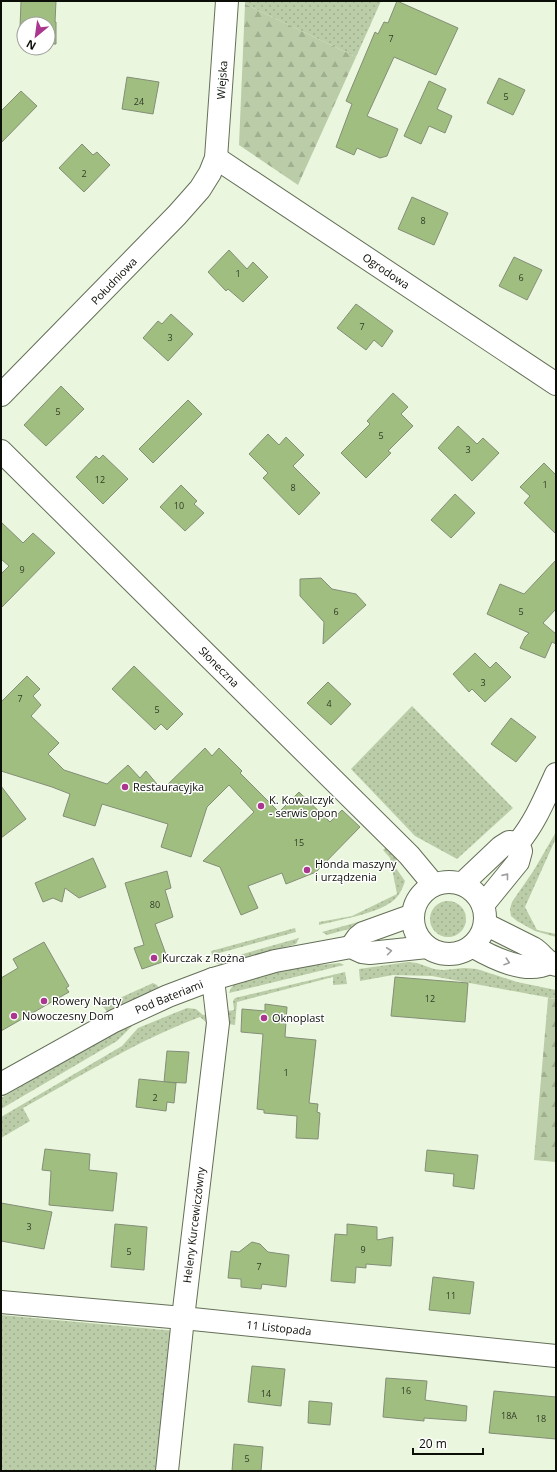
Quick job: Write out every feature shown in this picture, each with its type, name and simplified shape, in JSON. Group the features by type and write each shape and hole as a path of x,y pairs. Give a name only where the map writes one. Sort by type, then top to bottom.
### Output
{"street":[{"name":"Wiejska","path":"216,158 227,1"},
{"name":"Ogrodowa","path":"216,158 556,384"},
{"name":"Południowa","path":"1,396 177,216 200,189 210,173 216,158"},
{"name":"Słoneczna","path":"1,451 163,613 410,855 434,885"},
{"path":"518,843 532,826 556,774"},
{"path":"462,884 501,846 509,842 518,843"},
{"path":"518,843 521,851 518,862 484,914 480,938 472,946 486,954 510,963 537,968 553,964"},
{"path":"427,947 417,933 414,925 413,915 415,905 426,890 434,885 444,882 453,882 462,884 470,889 477,896 484,914 540,952 553,964"},
{"path":"351,947 363,933 413,915"},
{"name":"Pod Bateriami","path":"1,1084 119,1018 168,996 213,979 275,961 351,947 362,952 370,953 427,947 440,953 451,954 462,952 472,946"},
{"name":"Heleny Kurcewiczówny","path":"167,1471 183,1318 218,1023 213,979"},
{"name":"11 Listopada","path":"1,1302 183,1318 556,1356"}],"green space":[{"path":"245,1 381,1 356,57 245,4"},
{"path":"245,4 356,57 298,185 239,145"},
{"path":"412,706 513,808 457,859 415,836 351,769"},
{"path":"556,832 556,838 525,907 537,930 556,934 556,937 535,931 517,921 511,916 510,909 512,902 534,870"},
{"path":"388,845 400,857 393,864 405,881 398,896 388,905 379,909 319,925 319,922 352,916 397,894 390,858 383,850"},
{"path":"448,901 458,904 463,909 466,919 463,929 458,934 448,937 438,934 433,929 430,919 433,909 438,904"},
{"path":"369,919 356,927 327,935 322,932"},
{"path":"295,928 296,932 212,955 211,951"},
{"path":"299,938 296,944 220,965 215,962"},
{"path":"408,962 443,970 464,968 477,969 517,982 556,990 556,999 432,976 393,975 360,981 359,969"},
{"path":"340,963 344,965 229,993 231,988 236,983 289,968"},
{"path":"345,972 347,984 333,985 333,977 237,1002 235,1025 228,1024 228,1011 234,1010 233,1001 235,998"},
{"path":"153,983 159,988 108,1012 102,1006"},
{"path":"548,998 556,999 556,1162 534,1160"},
{"path":"187,1008 196,1009 203,1015 210,1014 202,1066 206,1022 200,1017 132,1047 23,1108 30,1121 1,1138 1,1117 122,1046 138,1028"},
{"path":"131,1024 132,1026 117,1041 1,1109 1,1098"},
{"path":"1,1315 176,1331 163,1471 1,1471"}],"building":[{"path":"21,1 56,1 55,16 20,16"},
{"path":"397,1 458,28 436,75 394,57 367,116 398,129 387,156 380,158 357,148 354,155 336,147 352,104 346,101 375,32 378,34 384,22 388,23"},
{"path":"127,77 159,82 153,114 122,109"},
{"path":"499,78 525,90 513,115 487,103"},
{"path":"429,81 446,89 437,109 452,116 445,133 429,126 421,144 404,136"},
{"path":"21,91 37,106 1,143 1,111"},
{"path":"82,144 93,155 97,152 110,165 84,192 59,168"},
{"path":"412,197 448,213 434,245 398,229"},
{"path":"229,250 247,269 253,262 268,277 243,302 228,289 226,291 208,272"},
{"path":"514,257 542,270 527,300 499,286"},
{"path":"356,304 393,331 382,347 374,340 366,350 337,328"},
{"path":"171,314 193,334 168,361 143,338 158,321 162,324"},
{"path":"61,386 84,409 46,446 24,425"},
{"path":"393,393 408,407 401,414 413,426 388,451 391,453 366,478 341,453 370,424 367,421"},
{"path":"188,400 202,414 153,463 139,449"},
{"path":"458,426 477,444 483,438 499,453 472,481 438,448"},
{"path":"268,434 279,445 286,437 304,455 293,466 320,493 299,515 263,478 268,473 249,454"},
{"path":"103,455 128,479 103,504 76,477 96,456 99,459"},
{"path":"544,463 556,475 556,534 524,503 530,496 520,487"},
{"path":"181,485 197,501 194,504 204,513 185,531 160,507"},
{"path":"455,494 475,513 451,538 431,520"},
{"path":"1,522 23,543 33,533 55,553 1,608 1,574 9,566 1,559"},
{"path":"556,560 556,609 543,623 556,634 556,644 552,642 545,658 520,648 525,637 529,633 487,614 500,584 524,594"},
{"path":"321,578 332,589 356,594 366,605 323,644 324,622 300,596 300,579"},
{"path":"475,653 490,668 496,662 511,677 485,702 472,689 469,692 453,674"},
{"path":"134,666 183,714 167,730 161,724 155,730 112,689"},
{"path":"27,676 40,689 33,696 41,705 31,716 59,743 48,754 64,770 107,784 128,765 140,778 146,771 162,790 205,748 212,756 219,748 242,771 240,773 279,812 299,792 330,822 342,810 360,827 316,872 286,884 282,873 248,886 258,908 241,915 220,867 203,861 254,812 229,785 207,807 191,857 161,847 168,824 102,804 95,826 63,816 70,794 1,771 1,702"},
{"path":"328,682 351,704 331,725 307,703"},
{"path":"511,718 536,737 516,762 491,744"},
{"path":"1,786 26,819 1,838"},
{"path":"93,858 106,887 79,898 65,888 62,902 53,898 43,902 35,883"},
{"path":"167,871 171,888 165,890 173,917 155,924 168,960 142,969 134,948 144,945 125,883"},
{"path":"44,942 69,986 66,988 69,992 1,1031 1,978 18,968 13,959"},
{"path":"395,977 468,983 465,1022 391,1016"},
{"path":"265,1004 287,1007 285,1037 316,1040 309,1103 318,1104 317,1112 320,1113 318,1139 296,1138 297,1116 264,1113 264,1110 257,1109 263,1034 241,1032 242,1009 265,1011"},
{"path":"167,1051 189,1052 186,1083 164,1082"},
{"path":"139,1079 176,1083 174,1103 167,1102 166,1111 136,1107"},
{"path":"45,1149 90,1154 89,1170 117,1173 113,1211 49,1205 51,1171 42,1170"},
{"path":"427,1150 478,1155 474,1189 453,1186 454,1174 425,1171"},
{"path":"1,1203 52,1212 44,1249 1,1241"},
{"path":"115,1224 147,1227 144,1270 111,1267"},
{"path":"347,1224 377,1227 377,1240 393,1237 391,1266 366,1264 366,1268 356,1267 355,1283 331,1281 335,1234 347,1235"},
{"path":"252,1242 260,1244 268,1252 289,1255 286,1287 262,1284 261,1289 241,1287 241,1279 228,1278 231,1251 239,1252"},
{"path":"433,1277 474,1282 470,1314 429,1310"},
{"path":"252,1366 285,1369 281,1406 248,1402"},
{"path":"386,1378 427,1381 425,1400 467,1406 466,1421 424,1418 424,1421 383,1417"},
{"path":"494,1391 556,1397 556,1439 489,1433"},
{"path":"309,1401 332,1403 330,1425 308,1423"},
{"path":"234,1444 263,1447 261,1471 232,1471"}],"place":[{"name":"Restauracyjka","path":"125,787"},
{"name":"K. Kowalczyk - serwis opon","path":"261,806"},
{"name":"Honda maszyny i urządzenia","path":"307,870"},
{"name":"Kurczak z Rożna","path":"154,958"},
{"name":"Rowery Narty","path":"44,1001"},
{"name":"Nowoczesny Dom","path":"14,1016"},
{"name":"Oknoplast","path":"264,1018"}]}
